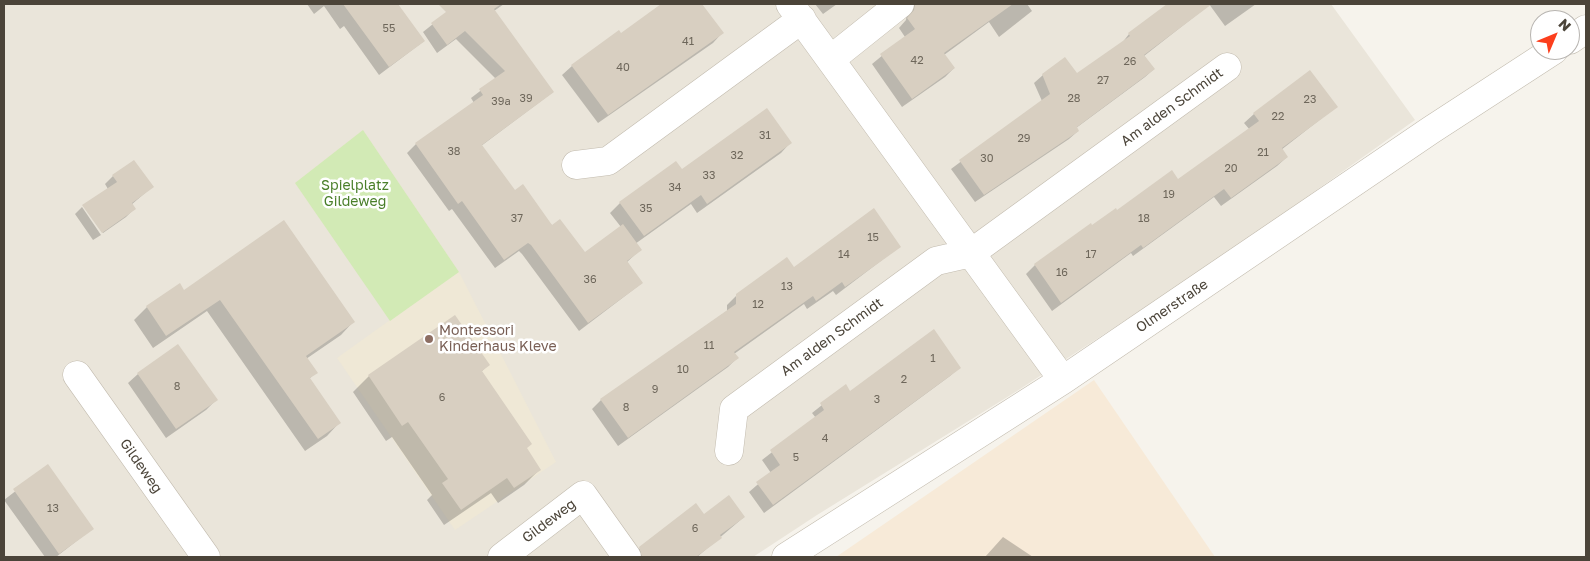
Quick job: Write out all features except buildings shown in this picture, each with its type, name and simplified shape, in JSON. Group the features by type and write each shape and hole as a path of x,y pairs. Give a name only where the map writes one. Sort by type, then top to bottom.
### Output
{"street":[{"path":"831,59 900,4"},
{"path":"576,165 608,161 796,11 1063,380"},
{"name":"Olmerstraße","path":"786,557 1063,380 1539,60"},
{"name":"Am alden Schmidt","path":"729,451 734,409 936,261 971,253 1227,67"},
{"name":"Gildeweg","path":"77,375 206,557"},
{"name":"Gildeweg","path":"502,557 584,495 627,557"}],"shaded area":[{"path":"4,4 1331,4 1415,120 1224,256 1017,391 753,557 4,557"},
{"name":"Montessori Kinderhaus Kleve","path":"363,130 459,272 556,462 455,530 337,358 390,320 295,183"},
{"path":"1094,380 1215,557 836,557"}],"green space":[{"name":"Spielplatz Gildeweg","path":"363,130 459,272 390,321 295,183"}],"place":[{"name":"Montessori Kinderhaus Kleve","path":"429,339"}]}
